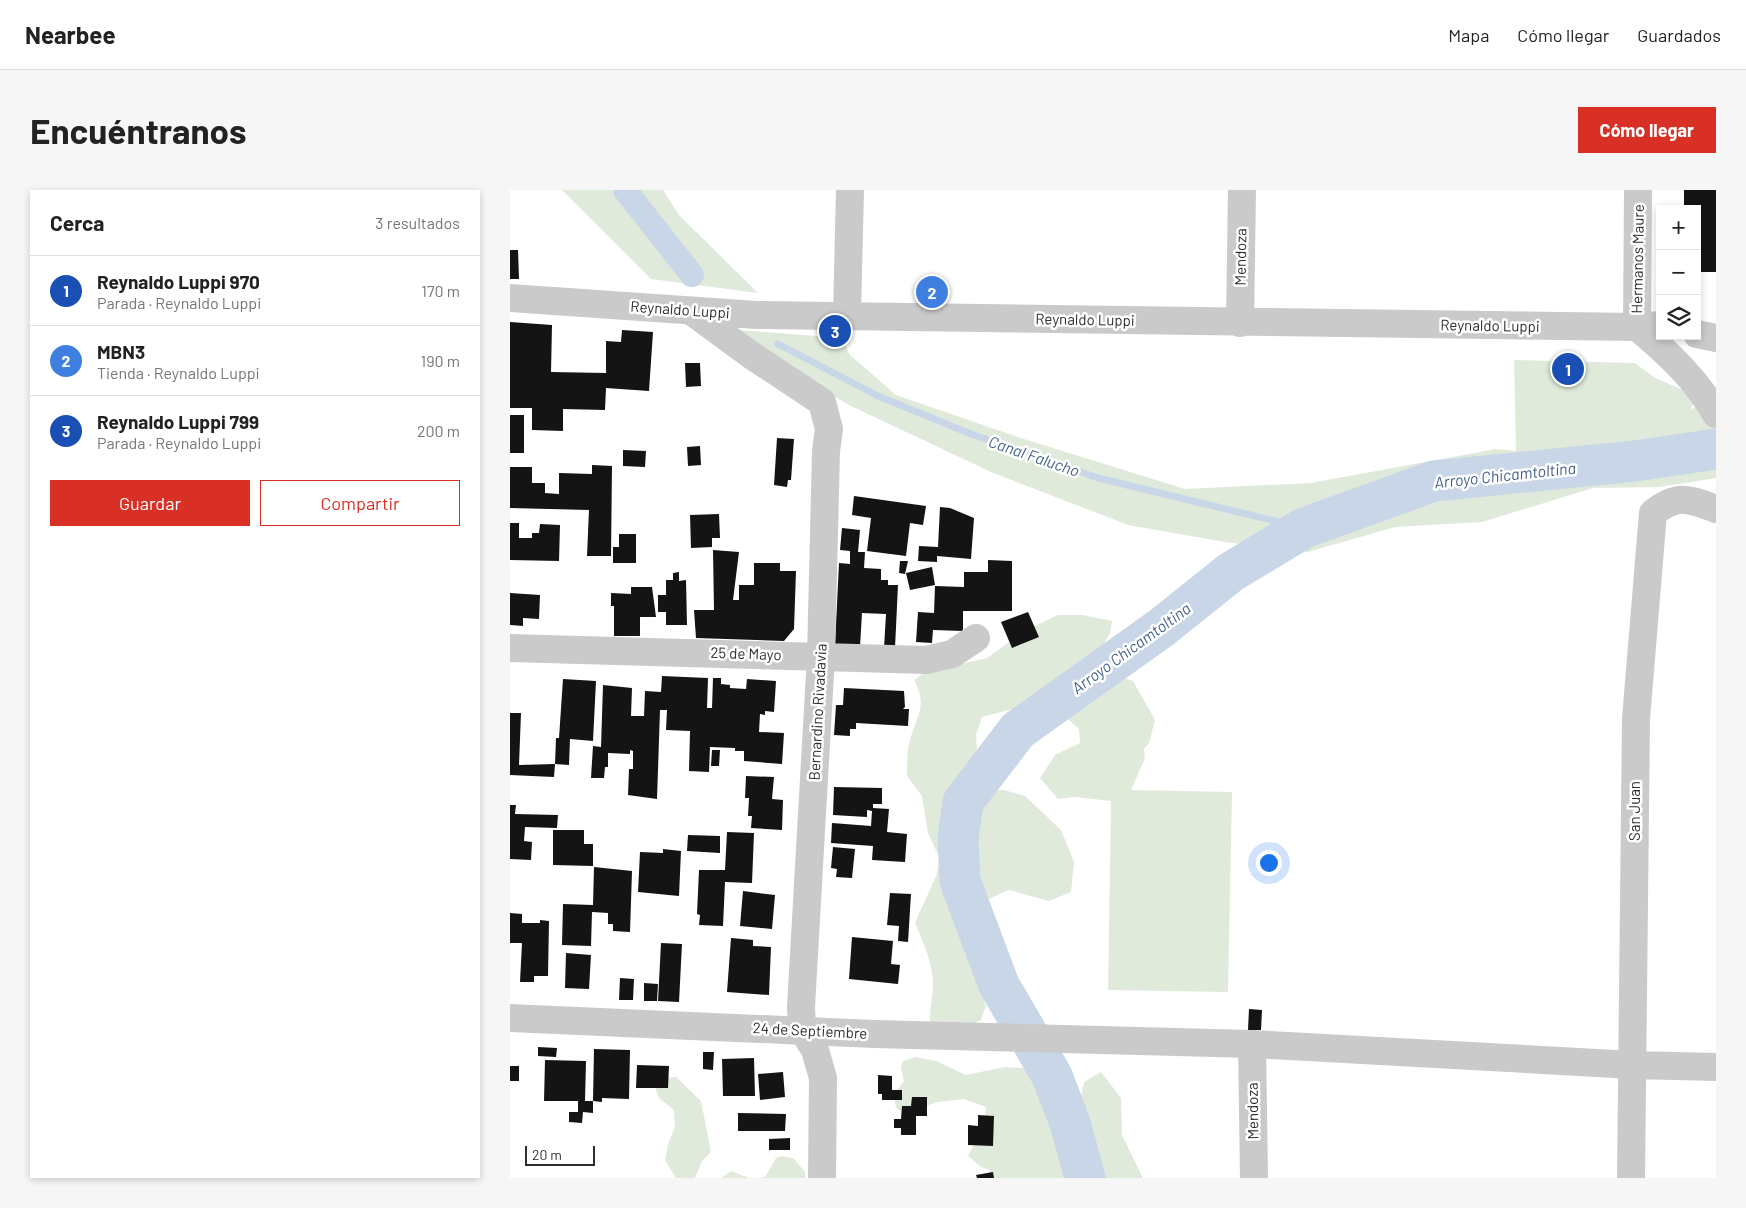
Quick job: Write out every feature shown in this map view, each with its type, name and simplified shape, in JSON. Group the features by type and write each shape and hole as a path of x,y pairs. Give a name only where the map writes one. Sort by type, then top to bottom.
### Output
{"street":[{"path":"847,315 850,190"},
{"name":"Mendoza","path":"1240,323 1242,190"},
{"name":"Hermanos Maure","path":"1638,190 1648,326"},
{"name":"Reynaldo Luppi","path":"510,298 756,315 847,315 1240,323 1648,326"},
{"name":"Bernardino Rivadavia","path":"691,310 751,355 822,402 829,429 826,452 821,656 802,997 802,1029 814,1050 823,1078 822,1178"},
{"path":"1648,326 1711,404"},
{"path":"1701,335 1716,338"},
{"name":"San Juan","path":"1631,1178 1636,719 1653,513 1667,502 1678,499 1690,500 1716,509"},
{"name":"25 de Mayo","path":"510,648 926,660 952,654 976,638"},
{"name":"24 de Septiembre","path":"510,1018 936,1036 1252,1044 1633,1066 1716,1067"},
{"name":"Mendoza","path":"1252,1044 1254,1178"}],"green space":[{"path":"562,190 663,190 679,215 758,293 651,279"},
{"path":"726,329 842,338 850,355 896,395 1024,439 1185,489 1311,483 1496,449 1516,451 1514,360 1635,363 1655,378 1697,396 1690,410 1716,393 1716,478 1659,487 1593,488 1482,522 1395,527 1308,552 1225,542 1128,525 991,472 851,406 761,354"},
{"path":"1058,615 1083,615 1112,621 1110,633 1104,644 1116,675 1133,681 1155,720 1149,743 1144,749 1145,758 1131,790 1232,792 1228,992 1108,990 1111,801 1075,797 1058,799 1040,778 1055,755 1080,743 1079,729 1065,716 1028,705 982,717 976,735 980,791 1004,790 1025,796 1061,830 1074,862 1071,892 1049,901 1009,890 963,910 962,929 986,1006 981,1020 963,1028 930,1024 933,988 931,967 915,923 936,876 940,859 928,833 922,796 907,776 909,744 921,705 914,680 925,672 987,658 1026,630"},
{"path":"915,1057 936,1061 966,1075 1004,1067 1025,1068 1037,1081 1045,1097 1081,1097 1084,1082 1101,1072 1121,1098 1122,1135 1143,1178 987,1178 990,1170 981,1167 968,1156 985,1125 986,1107 964,1099 937,1102 905,1114 896,1108 894,1094 904,1081 901,1067 903,1061"},
{"path":"676,1077 701,1101 711,1152 702,1161 695,1178 676,1178 665,1160 669,1141 675,1127 674,1110 659,1098 654,1084 657,1079"},
{"path":"781,1156 793,1158 805,1172 805,1178 758,1178 765,1177 776,1158"},
{"path":"731,1171 749,1178 721,1178"}],"building":[{"path":"1684,190 1716,190 1716,272 1701,272 1701,205 1684,205"},
{"path":"510,250 518,250 519,279 510,279"},
{"path":"510,322 552,325 551,372 606,373 606,341 621,342 622,330 653,332 649,391 606,388 605,410 563,409 563,431 532,430 532,408 510,408"},
{"path":"685,363 700,363 701,386 686,387"},
{"path":"510,415 524,415 524,453 510,453"},
{"path":"777,438 794,439 791,480 788,480 787,487 774,485"},
{"path":"700,446 701,465 688,466 687,447"},
{"path":"623,450 646,451 645,467 623,466"},
{"path":"592,465 612,466 611,556 587,556 589,510 510,508 510,467 532,467 532,483 545,483 545,493 559,494 559,473 592,474"},
{"path":"854,496 926,506 923,525 910,523 906,556 867,551 871,518 852,515"},
{"path":"940,507 950,508 974,518 971,559 937,556 937,562 918,561 919,546 938,547"},
{"path":"719,514 720,538 712,538 712,547 691,548 690,515"},
{"path":"510,523 519,523 519,538 532,538 532,533 539,533 540,524 560,525 559,561 510,560"},
{"path":"842,528 860,530 858,552 865,552 864,568 881,569 881,580 888,580 888,585 898,585 895,648 884,648 886,614 862,613 860,647 835,646 839,563 850,564 850,551 840,550"},
{"path":"619,534 636,534 636,563 613,563 613,547 619,547"},
{"path":"713,550 739,552 733,600 739,600 739,585 754,585 754,563 780,563 780,571 796,571 794,629 784,641 696,638 694,610 714,610"},
{"path":"988,560 1012,561 1012,611 963,611 963,631 933,630 932,643 916,642 918,612 934,613 935,586 964,587 964,572 988,572"},
{"path":"900,561 908,561 905,574 899,573"},
{"path":"932,567 935,585 910,590 906,573"},
{"path":"679,572 679,581 686,580 687,625 666,625 666,612 658,612 658,595 666,595 666,580 673,580 673,573"},
{"path":"631,587 652,587 656,617 640,617 640,636 614,636 614,606 611,606 611,593 631,594"},
{"path":"510,593 540,595 539,619 523,618 523,626 510,625"},
{"path":"1028,612 1039,637 1012,648 1001,622"},
{"path":"662,676 708,678 707,708 712,708 713,678 721,678 721,684 730,685 730,688 746,689 747,679 776,681 774,712 765,711 765,715 760,714 759,732 784,733 782,764 744,761 744,751 735,751 735,748 710,747 709,772 689,771 690,731 666,730 667,710 660,710 657,799 628,795 629,769 633,769 633,751 630,750 630,754 608,753 608,767 605,767 604,778 591,778 593,746 601,747 603,685 632,688 631,716 644,716 645,691 661,692"},
{"path":"563,679 596,681 593,741 570,739 569,765 555,764 556,738 559,738"},
{"path":"844,688 904,691 905,707 903,709 909,709 908,726 856,723 856,729 850,729 850,736 834,735 836,705 843,705"},
{"path":"510,713 521,713 519,765 555,764 554,777 510,775"},
{"path":"712,750 720,750 719,766 711,766"},
{"path":"746,776 774,777 772,799 783,800 782,830 751,828 752,816 748,816 749,798 745,798"},
{"path":"834,787 882,788 882,804 873,804 873,808 889,809 887,832 907,834 905,862 872,860 873,846 831,843 832,823 871,826 872,811 867,810 867,817 833,815"},
{"path":"510,805 516,805 515,814 558,815 557,828 525,827 524,841 532,842 531,860 510,859"},
{"path":"553,830 584,830 584,844 593,844 593,866 553,865"},
{"path":"727,832 754,833 752,883 725,882 723,926 699,925 700,915 697,914 699,870 725,870"},
{"path":"688,835 720,836 720,853 687,851"},
{"path":"833,847 855,849 852,878 836,877 837,869 831,868"},
{"path":"663,849 681,851 679,896 638,892 640,852 663,853"},
{"path":"594,867 632,871 630,932 613,931 613,924 608,924 608,913 592,912 591,946 562,945 563,904 593,905"},
{"path":"743,891 775,895 772,929 740,926"},
{"path":"890,893 911,894 908,942 898,941 899,926 887,925"},
{"path":"510,913 522,914 522,923 540,923 540,920 549,921 548,976 534,976 534,982 520,982 522,943 510,943"},
{"path":"852,937 893,941 891,964 900,965 898,984 849,979"},
{"path":"731,938 753,940 753,946 771,947 769,995 727,992"},
{"path":"661,943 682,944 679,1002 658,1001"},
{"path":"566,953 591,955 589,989 565,988"},
{"path":"620,978 634,979 633,1000 619,1000"},
{"path":"644,983 658,984 657,1001 644,1001"},
{"path":"1249,1009 1262,1010 1261,1030 1248,1030"},
{"path":"538,1047 557,1048 556,1057 538,1056"},
{"path":"594,1049 630,1050 629,1099 602,1098 602,1102 593,1101"},
{"path":"703,1052 714,1052 713,1070 703,1069"},
{"path":"754,1058 755,1096 723,1096 722,1059"},
{"path":"545,1060 586,1061 585,1101 593,1101 593,1113 583,1112 582,1123 569,1122 569,1112 578,1112 578,1101 544,1101"},
{"path":"637,1065 669,1066 668,1088 636,1088"},
{"path":"510,1066 519,1066 519,1081 510,1081"},
{"path":"783,1072 785,1097 760,1100 758,1074"},
{"path":"878,1075 892,1076 892,1090 902,1090 902,1100 882,1100 882,1094 878,1094"},
{"path":"912,1097 927,1097 927,1116 916,1116 916,1135 901,1135 901,1128 894,1128 894,1119 901,1119 902,1106 911,1106"},
{"path":"738,1113 786,1114 785,1131 738,1131"},
{"path":"978,1115 994,1116 993,1146 968,1145 968,1125 978,1126"},
{"path":"790,1138 790,1150 769,1150 769,1139"},
{"path":"993,1172 994,1178 977,1178 976,1175"}],"waterway":[{"name":"Canal Falucho","path":"625,190 692,275"},
{"name":"Canal Falucho","path":"778,344 878,396 971,434 1098,478 1304,528"},
{"name":"Arroyo Chicamtoltina","path":"1085,1178 1070,1123 1052,1076 999,985 960,881 958,838 963,802 1018,730 1161,628 1231,572 1304,528 1434,481 1635,461 1716,449"}],"place":[{"name":"MBN3","path":"932,292"},
{"name":"Reynaldo Luppi 799","path":"835,331"},
{"name":"Reynaldo Luppi 970","path":"1568,369"}]}
